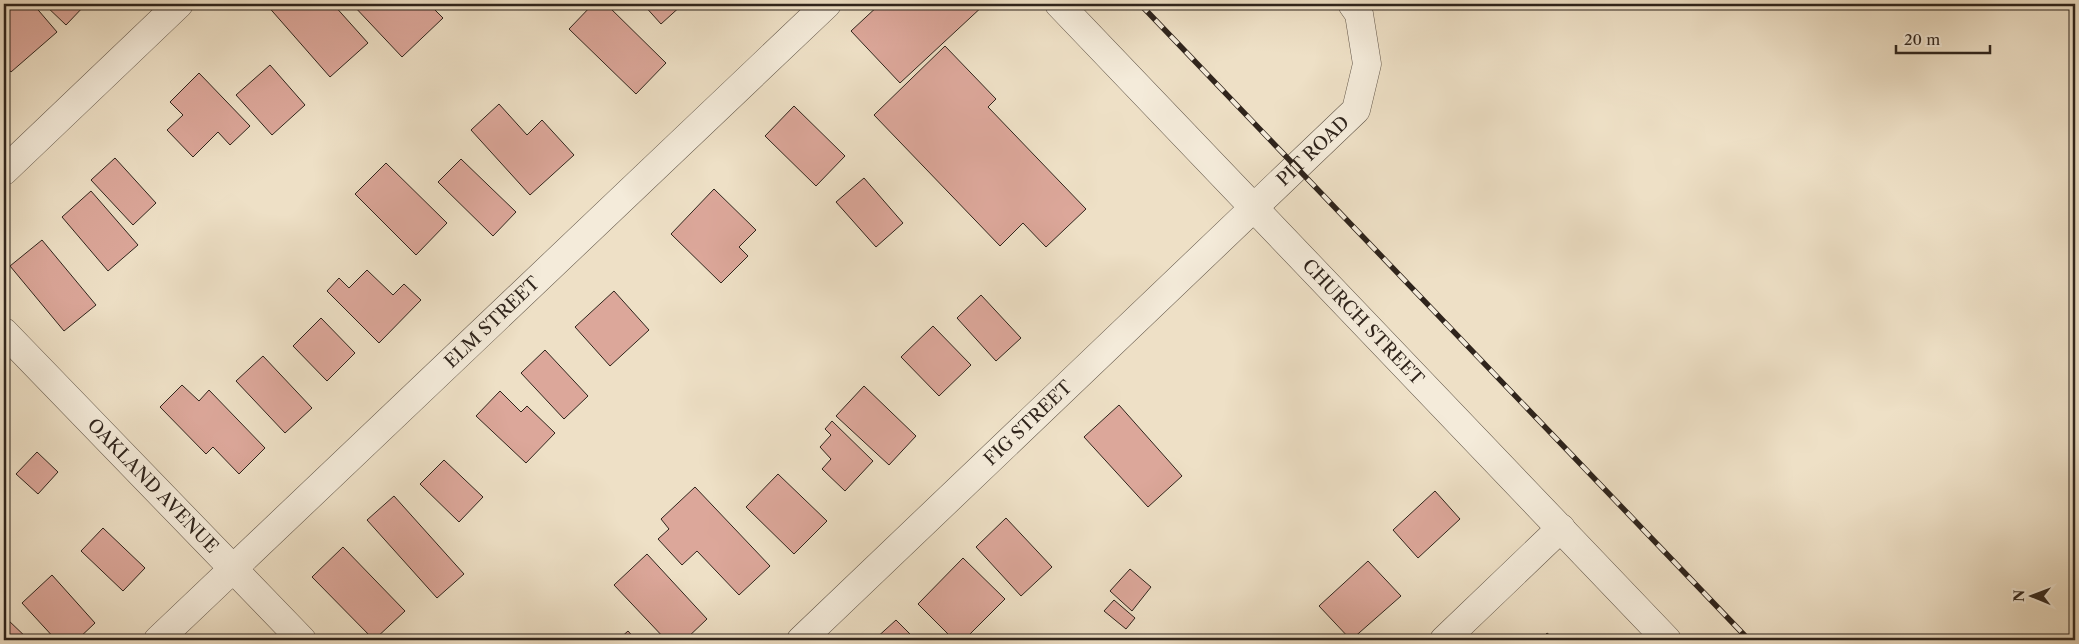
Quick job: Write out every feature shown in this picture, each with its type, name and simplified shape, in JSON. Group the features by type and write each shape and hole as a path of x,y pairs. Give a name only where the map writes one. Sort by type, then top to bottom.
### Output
{"street":[{"path":"4,171 178,4"},
{"name":"ELM STREET","path":"158,640 827,4"},
{"name":"CHURCH STREET","path":"1059,4 1668,640"},
{"name":"PIT ROAD","path":"1254,206 1356,110 1367,64 1359,14 1352,4"},
{"name":"FIG STREET","path":"801,640 1254,206"},
{"name":"OAKLAND AVENUE","path":"4,332 302,640"},
{"path":"1444,640 1561,528"}],"building":[{"path":"4,4 33,4 57,32 11,72 4,64"},
{"path":"44,4 86,4 66,25"},
{"path":"266,4 333,4 368,43 330,77"},
{"path":"352,4 429,4 443,18 402,57"},
{"path":"593,4 606,4 666,63 636,94 569,29"},
{"path":"643,4 683,4 661,24"},
{"path":"880,4 985,4 900,83 851,31"},
{"path":"945,46 996,99 988,107 1086,209 1046,247 1023,223 1000,246 874,115"},
{"path":"270,65 305,105 272,135 236,95"},
{"path":"199,73 250,126 230,145 218,132 193,157 167,130 183,115 170,102"},
{"path":"499,104 527,135 542,120 574,155 530,195 471,130"},
{"path":"794,106 845,156 816,186 765,136"},
{"path":"115,158 156,203 133,225 91,180"},
{"path":"461,159 516,212 493,236 438,182"},
{"path":"386,163 447,223 416,255 355,194"},
{"path":"864,178 903,223 876,247 836,202"},
{"path":"714,189 756,230 739,247 748,256 721,283 671,234"},
{"path":"91,191 138,245 108,271 62,217"},
{"path":"42,240 96,305 64,331 10,266"},
{"path":"367,270 393,295 404,284 421,300 379,343 327,291 339,278 349,288"},
{"path":"614,291 649,330 610,366 575,327"},
{"path":"981,295 1021,338 996,361 957,318"},
{"path":"321,318 355,353 327,381 293,346"},
{"path":"933,326 971,365 939,396 901,357"},
{"path":"545,350 588,396 564,419 521,373"},
{"path":"263,356 312,408 285,433 236,381"},
{"path":"182,385 199,401 209,390 265,448 239,474 213,447 206,454 160,407"},
{"path":"864,386 916,436 889,465 836,416"},
{"path":"500,391 521,412 527,406 555,433 526,463 476,416"},
{"path":"1119,405 1182,476 1148,507 1084,437"},
{"path":"832,421 873,461 845,491 822,469 831,459 820,447 831,435 825,429"},
{"path":"37,452 58,472 38,494 16,474"},
{"path":"444,460 483,497 459,522 420,484"},
{"path":"778,474 827,521 794,554 746,507"},
{"path":"695,487 770,566 739,595 697,551 682,565 658,539 669,529 661,519"},
{"path":"1435,491 1460,519 1418,558 1393,530"},
{"path":"394,496 464,574 437,598 367,520"},
{"path":"1006,518 1052,567 1021,596 976,547"},
{"path":"103,528 145,568 123,591 81,551"},
{"path":"343,547 405,611 374,640 312,577"},
{"path":"647,554 707,619 685,640 666,640 614,585"},
{"path":"963,558 1005,599 964,640 954,640 918,604"},
{"path":"1368,561 1401,596 1351,640 1319,606"},
{"path":"1130,569 1151,587 1132,611 1110,591"},
{"path":"52,575 95,623 77,640 56,640 22,603"},
{"path":"1114,600 1135,618 1126,629 1104,611"},
{"path":"7,619 29,640 4,640 4,622"},
{"path":"896,620 916,640 874,640"},
{"path":"628,631 636,640 618,640"},
{"path":"1547,633 1556,640 1541,640"}],"railway":[{"path":"1140,4 1749,640"}]}
